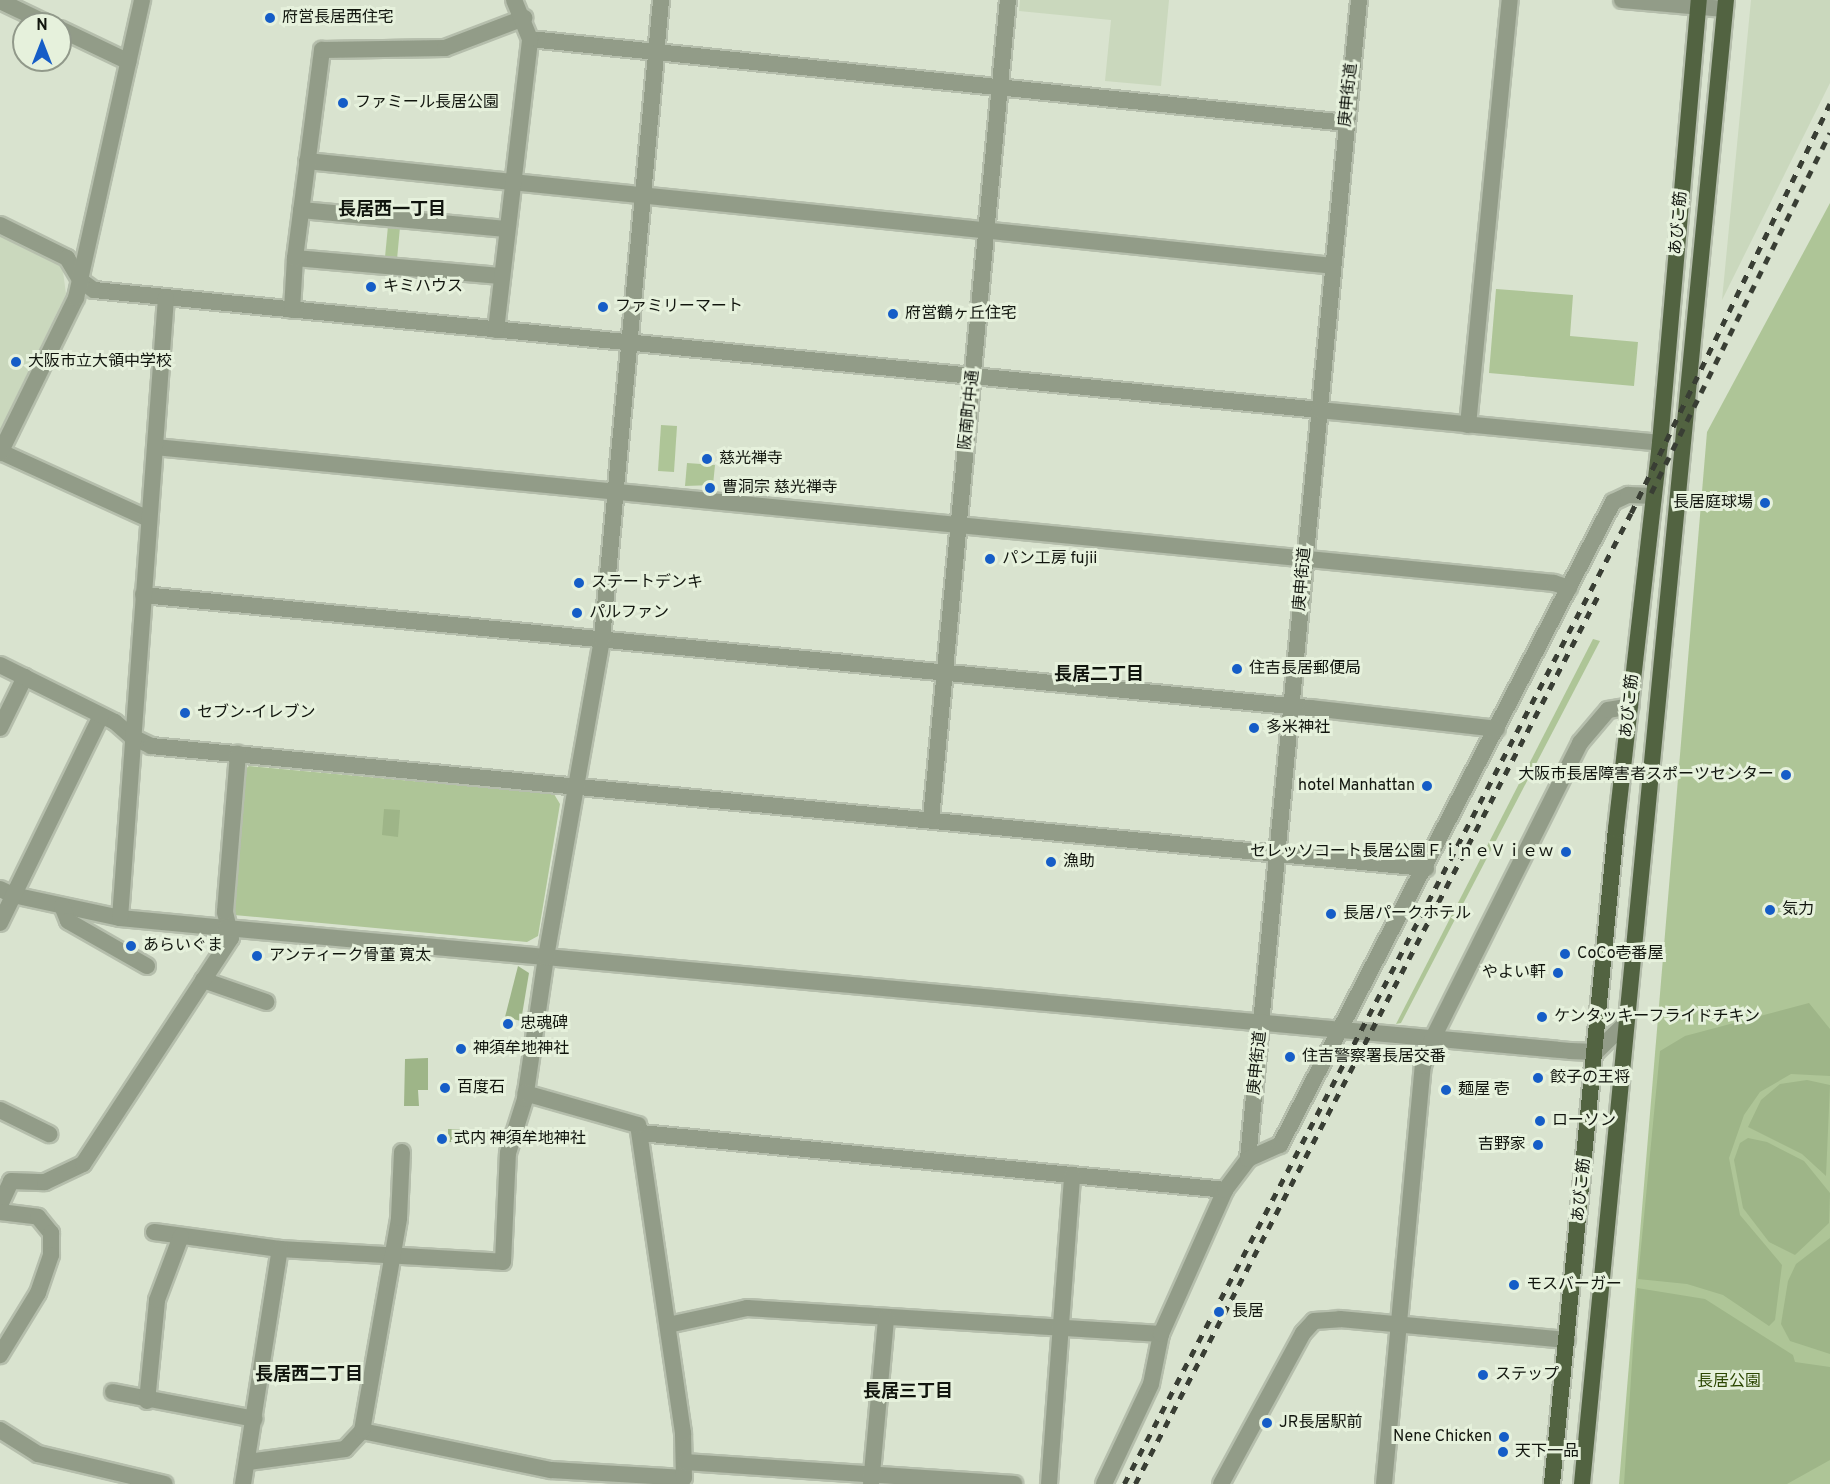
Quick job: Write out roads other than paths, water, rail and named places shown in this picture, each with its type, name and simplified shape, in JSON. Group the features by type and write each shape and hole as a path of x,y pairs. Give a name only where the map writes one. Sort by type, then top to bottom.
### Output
{"main road":[{"name":"あびこ筋","path":"1552,1484 1630,706 1660,443 1699,3"},
{"name":"あびこ筋","path":"1582,1484 1726,5"}],"street":[{"path":"142,0 76,298 0,452 149,519"},
{"path":"496,330 500,276 530,39 524,18 514,0"},
{"path":"154,1232 280,1249 392,1255 473,1263 503,1262 508,1153 526,1091 546,957 602,639 661,0"},
{"name":"阪南町中通","path":"931,819 1008,0"},
{"name":"庚申街道","path":"1248,1159 1359,0"},
{"path":"1468,425 1510,0"},
{"path":"1622,0 1726,5"},
{"path":"0,1 23,12"},
{"path":"292,310 295,258 306,161 322,50 445,48 524,18"},
{"path":"72,35 129,62"},
{"path":"530,39 1347,123"},
{"path":"306,161 1333,266"},
{"path":"301,210 506,229"},
{"path":"0,225 68,258 80,280 94,290 1660,443"},
{"path":"295,258 500,276"},
{"path":"120,918 166,298"},
{"path":"155,447 1554,583 1569,588"},
{"path":"1104,1484 1151,1384 1161,1334 1225,1190 1248,1159 1280,1145 1338,1031 1426,868 1612,502 1628,495 1654,496"},
{"path":"143,595 1292,706 1497,729"},
{"path":"0,665 101,716 132,737 151,746 1279,851 1426,868"},
{"path":"0,728 25,677"},
{"path":"1384,1484 1423,1066 1432,1040 1580,743 1608,710 1630,706"},
{"path":"0,923 7,892 101,716"},
{"path":"0,1205 11,1181 45,1182 82,1164 231,938 226,928 238,754"},
{"path":"7,892 120,918 1432,1040 1596,1052 1626,1023"},
{"path":"62,906 68,921 147,966"},
{"path":"203,980 266,1002"},
{"path":"526,1091 638,1125 668,1325 684,1475"},
{"path":"0,1110 49,1134"},
{"path":"641,1133 1225,1190"},
{"path":"248,1462 345,1449 362,1431 399,1218 402,1152"},
{"path":"1049,1484 1072,1175"},
{"path":"0,1212 38,1217 51,1233 51,1255 38,1293 0,1355"},
{"path":"147,1401 157,1300 181,1236"},
{"path":"243,1484 280,1249"},
{"path":"668,1325 747,1308 1161,1334"},
{"path":"870,1479 886,1318"},
{"path":"1221,1484 1307,1326 1326,1318 1567,1340"},
{"path":"114,1392 147,1401 254,1419"},
{"path":"0,1430 38,1454 165,1484"},
{"path":"362,1431 551,1470 1014,1484"}],"railway":[{"path":"1124,1484 1631,513 1830,104"},
{"path":"1651,493 1830,133"},
{"path":"1135,1484 1600,592"}],"place":[{"name":"府営長居西住宅","path":"270,18"},
{"name":"ファミール長居公園","path":"343,103"},
{"name":"キミハウス","path":"371,287"},
{"name":"ファミリーマート","path":"603,307"},
{"name":"府営鶴ヶ丘住宅","path":"893,314"},
{"name":"大阪市立大領中学校","path":"16,362"},
{"name":"慈光禅寺","path":"707,459"},
{"name":"曹洞宗 慈光禅寺","path":"710,488"},
{"name":"長居庭球場","path":"1765,503"},
{"name":"パン工房 fujii","path":"990,559"},
{"name":"ステートデンキ","path":"579,583"},
{"name":"パルファン","path":"577,613"},
{"name":"住吉長居郵便局","path":"1237,669"},
{"name":"セブン-イレブン","path":"185,713"},
{"name":"多米神社","path":"1254,728"},
{"name":"大阪市長居障害者スポーツセンター","path":"1786,775"},
{"name":"hotel Manhattan","path":"1427,786"},
{"name":"セレッソコート長居公園ＦｉｎｅＶｉｅｗ","path":"1566,852"},
{"name":"漁助","path":"1051,862"},
{"name":"気力","path":"1770,910"},
{"name":"長居パークホテル","path":"1331,914"},
{"name":"あらいぐま","path":"131,946"},
{"name":"CoCo壱番屋","path":"1565,954"},
{"name":"アンティーク骨董 寛太","path":"257,956"},
{"name":"やよい軒","path":"1558,973"},
{"name":"ケンタッキーフライドチキン","path":"1542,1017"},
{"name":"忠魂碑","path":"508,1024"},
{"name":"神須牟地神社","path":"461,1049"},
{"name":"住吉警察署長居交番","path":"1290,1057"},
{"name":"餃子の王将","path":"1538,1078"},
{"name":"百度石","path":"445,1088"},
{"name":"麺屋 壱","path":"1446,1090"},
{"name":"ローソン","path":"1540,1121"},
{"name":"式内 神須牟地神社","path":"442,1139"},
{"name":"吉野家","path":"1538,1145"},
{"name":"モスバーガー","path":"1514,1285"},
{"name":"長居","path":"1219,1312"},
{"name":"ステップ","path":"1483,1375"},
{"name":"JR長居駅前","path":"1267,1423"},
{"name":"Nene Chicken","path":"1504,1437"},
{"name":"天下一品","path":"1503,1452"}],"district":[{"name":"長居西一丁目","path":"392,211"},
{"name":"長居二丁目","path":"1099,676"},
{"name":"長居西二丁目","path":"309,1376"},
{"name":"長居三丁目","path":"908,1393"}],"park label":[{"name":"長居公園","path":"1729,1382"}]}
